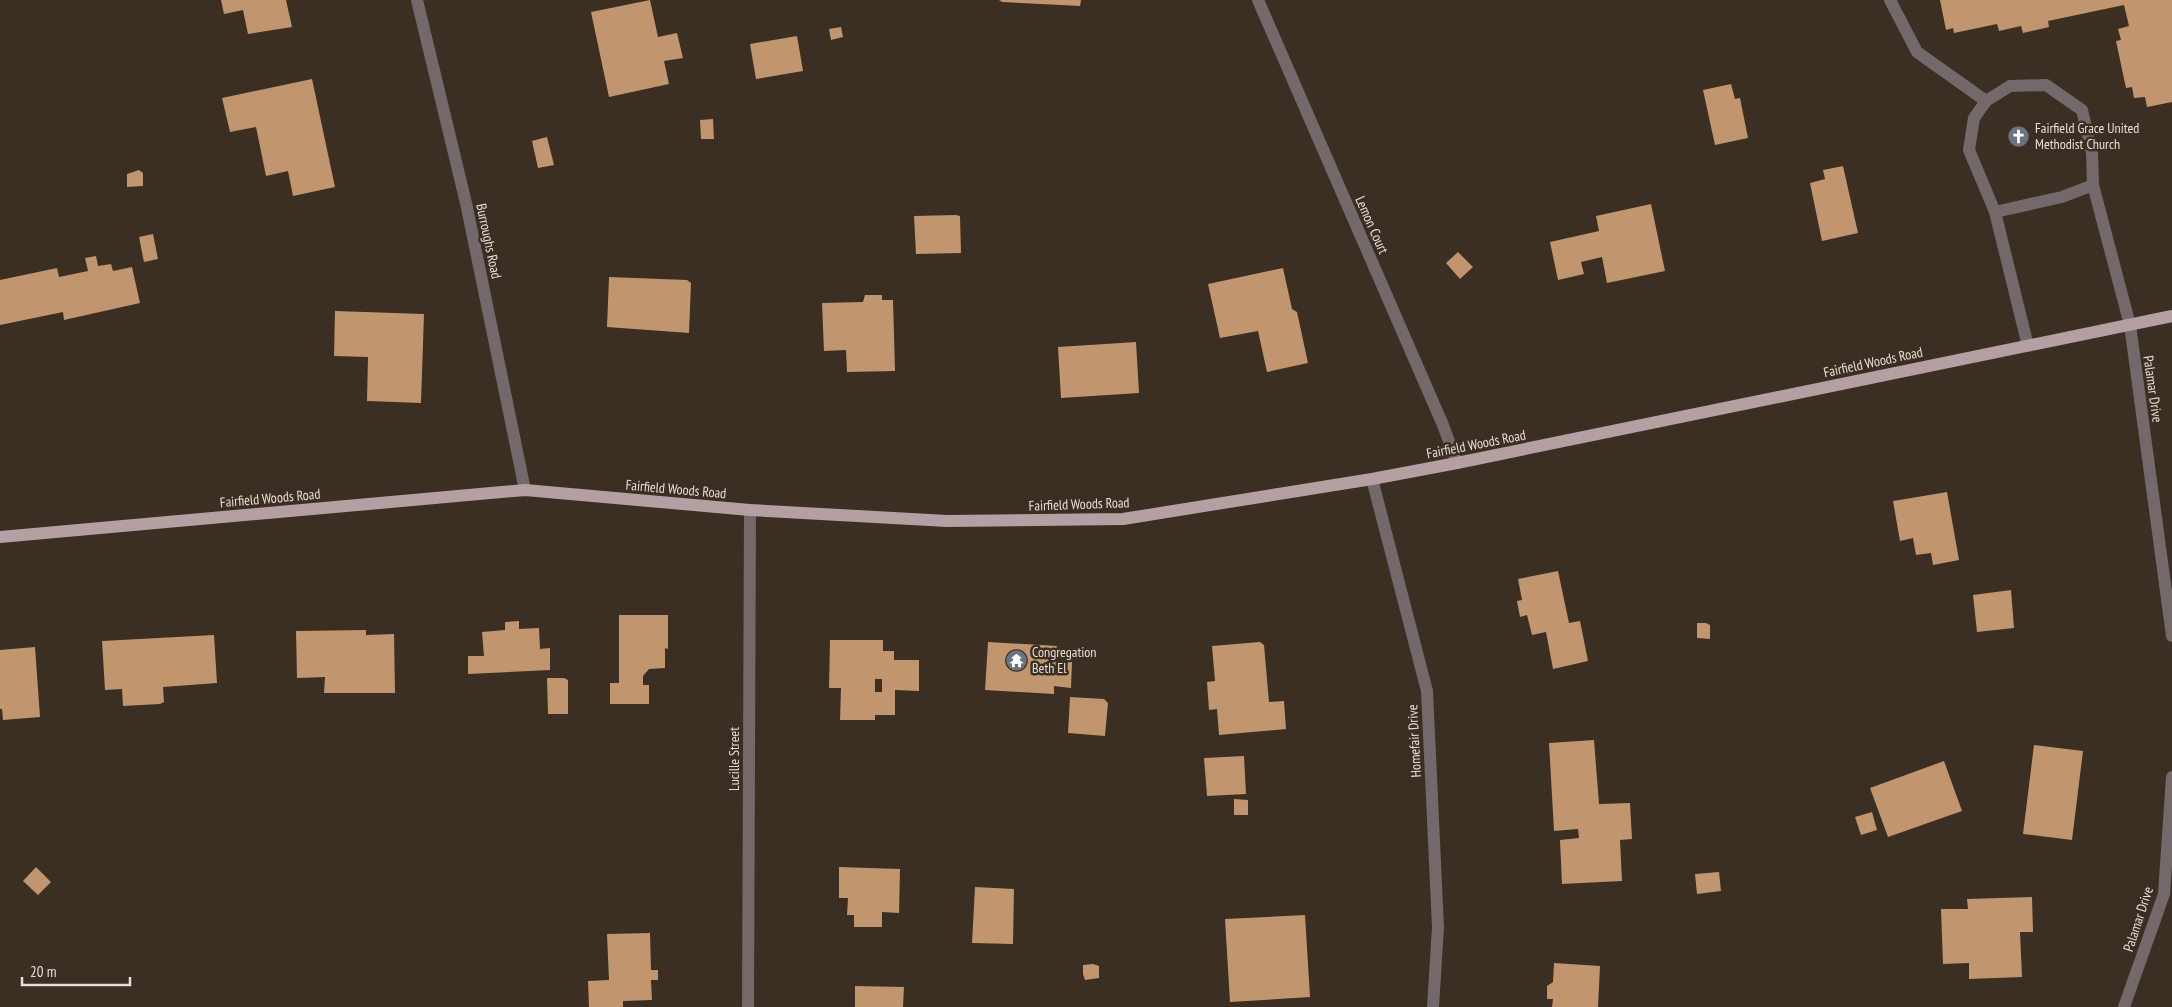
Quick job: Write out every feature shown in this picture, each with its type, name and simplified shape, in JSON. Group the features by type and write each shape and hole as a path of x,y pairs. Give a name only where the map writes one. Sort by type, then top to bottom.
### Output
{"main road":[{"name":"Fairfield Woods Road","path":"0,537 525,490 750,510 947,521 1123,519 1372,479 1457,463 2172,316"}],"street":[{"name":"Burroughs Road","path":"417,0 466,203 525,490"},
{"name":"Lemon Court","path":"1258,0 1439,416 1457,463"},
{"path":"1890,0 1917,52 1986,101"},
{"path":"1995,212 2062,197 2093,185 2092,152 2082,110 2046,85 2010,86 1986,101 1974,118 1969,150 1995,212 2028,346"},
{"name":"Palamar Drive","path":"2093,185 2130,325 2172,636"},
{"name":"Homefair Drive","path":"1372,479 1427,691 1438,927 1433,1007"},
{"name":"Lucille Street","path":"748,1007 750,510"},
{"name":"Palamar Drive","path":"2124,1007 2164,894 2172,777"}],"building":[{"path":"221,0 286,0 292,27 248,34 243,10 224,14"},
{"path":"650,0 658,37 677,33 683,58 664,61 669,84 609,97 591,12"},
{"path":"999,0 1081,0 1080,6 1002,2"},
{"path":"1940,0 2172,0 2172,102 2147,107 2145,97 2134,98 2132,87 2126,88 2116,41 2121,40 2118,29 2129,26 2124,5 2048,21 2049,27 2023,33 2021,26 1999,31 1997,24 1954,33 1953,28 1946,30"},
{"path":"841,27 843,37 831,40 829,29"},
{"path":"797,36 803,71 756,79 750,44"},
{"path":"312,79 335,187 293,196 288,171 266,176 256,127 230,132 222,98"},
{"path":"1731,84 1735,99 1740,98 1748,138 1715,145 1703,90"},
{"path":"713,119 714,139 701,139 700,120"},
{"path":"547,137 554,165 538,168 532,141"},
{"path":"1843,166 1858,233 1822,241 1810,183 1825,179 1823,170"},
{"path":"139,170 143,173 143,186 127,187 127,174"},
{"path":"1651,204 1665,271 1607,283 1602,257 1581,262 1584,274 1558,280 1550,242 1599,231 1596,216"},
{"path":"914,216 960,216 961,253 916,254"},
{"path":"153,234 158,259 144,262 139,237"},
{"path":"1458,252 1473,267 1460,279 1446,263"},
{"path":"96,256 98,266 111,264 113,271 132,267 140,303 64,320 63,312 0,325 0,280 57,268 59,277 88,271 85,258"},
{"path":"1283,268 1292,309 1297,312 1308,363 1267,372 1258,331 1220,338 1208,284"},
{"path":"609,277 687,280 691,283 689,333 607,327"},
{"path":"865,295 882,295 882,300 893,300 895,371 847,372 846,350 824,351 822,303 863,302"},
{"path":"335,311 424,314 421,403 367,401 368,357 334,356"},
{"path":"1136,342 1139,393 1061,398 1058,347"},
{"path":"1947,492 1959,560 1933,565 1931,553 1916,555 1913,538 1900,541 1893,501"},
{"path":"1558,571 1569,623 1580,621 1588,661 1553,669 1546,632 1532,635 1527,615 1520,617 1517,601 1522,600 1518,579"},
{"path":"2011,590 2014,628 1977,632 1973,595"},
{"path":"619,615 668,615 668,649 665,648 665,668 649,669 643,676 643,685 649,685 649,704 610,704 610,683 619,683"},
{"path":"519,621 519,629 539,628 540,649 550,648 550,670 468,674 468,656 484,656 482,632 505,630 505,622"},
{"path":"1697,623 1710,625 1710,639 1697,638"},
{"path":"366,630 366,635 394,634 395,693 324,693 325,677 297,678 296,631"},
{"path":"214,635 217,683 163,687 164,702 160,704 123,706 122,689 105,690 102,641"},
{"path":"830,640 883,640 883,651 894,651 894,660 919,660 919,691 895,690 895,715 875,715 875,720 840,720 841,688 829,688","holes":["875,679 882,679 882,692 875,692"]},
{"path":"988,642 1057,646 1056,661 1072,662 1071,688 1054,686 1054,694 985,690"},
{"path":"1260,642 1264,645 1269,702 1284,701 1286,729 1219,735 1217,709 1209,710 1207,682 1215,681 1212,646"},
{"path":"35,647 40,717 3,720 2,709 0,709 0,650"},
{"path":"547,678 564,678 568,680 568,714 548,714"},
{"path":"1070,697 1104,699 1108,703 1105,736 1068,733"},
{"path":"1594,740 1599,804 1630,803 1632,839 1620,840 1622,881 1562,884 1560,840 1579,838 1578,829 1554,831 1549,743"},
{"path":"2034,745 2083,751 2072,840 2023,834"},
{"path":"1244,756 1246,794 1207,796 1204,758"},
{"path":"1944,761 1962,811 1888,837 1870,788"},
{"path":"1234,799 1248,800 1248,815 1234,815"},
{"path":"1872,812 1877,830 1861,835 1855,817"},
{"path":"36,867 51,882 38,895 23,881"},
{"path":"839,867 900,869 899,913 882,912 882,927 854,927 854,915 847,915 848,898 839,898"},
{"path":"1719,872 1721,891 1697,894 1695,874"},
{"path":"975,887 1014,889 1013,944 972,943"},
{"path":"2032,897 2033,932 2020,932 2022,977 1969,979 1969,963 1943,964 1941,909 1968,909 1967,899"},
{"path":"1305,915 1310,997 1230,1002 1225,919"},
{"path":"650,933 651,970 658,970 658,980 651,980 652,1000 623,1001 623,1007 589,1007 588,981 609,980 607,934"},
{"path":"1554,963 1600,966 1598,1007 1552,1007 1553,999 1547,999 1547,986 1553,982"},
{"path":"1093,964 1099,966 1099,978 1085,980 1083,965"},
{"path":"855,986 904,987 903,1007 855,1007"}],"place":[{"name":"Fairfield Grace United Methodist Church","path":"2019,136"},
{"name":"Congregation Beth El","path":"1016,660"}]}
